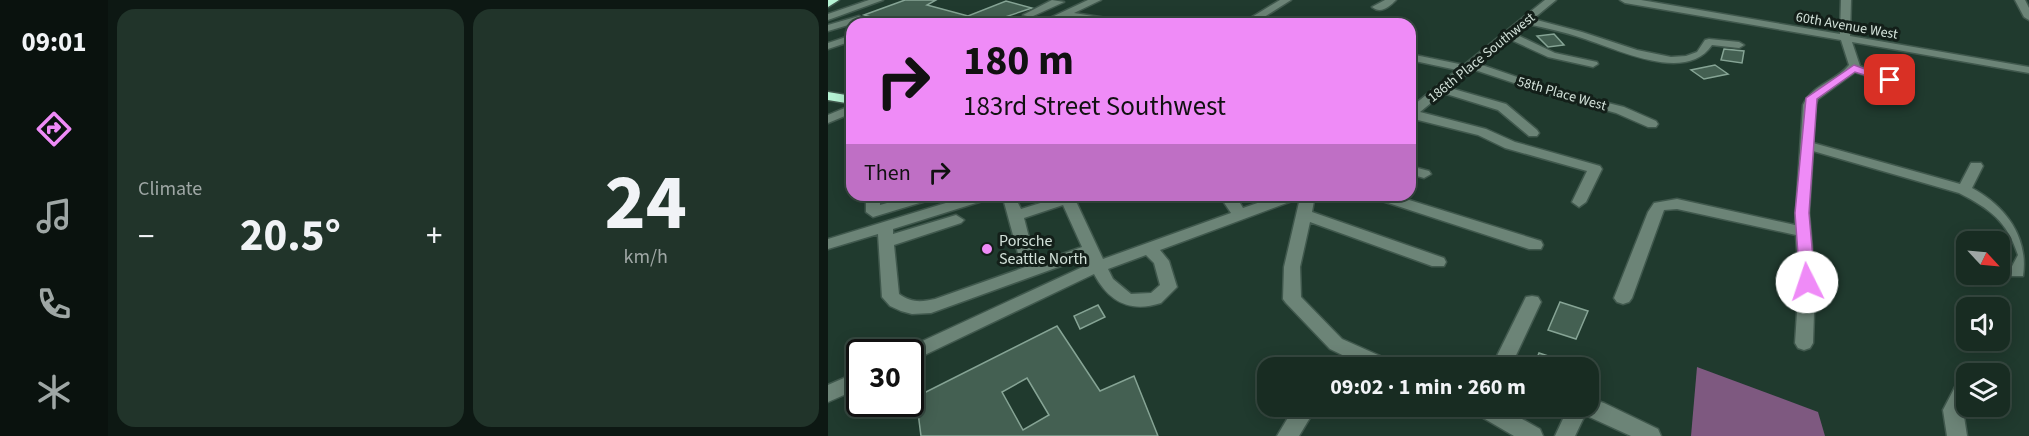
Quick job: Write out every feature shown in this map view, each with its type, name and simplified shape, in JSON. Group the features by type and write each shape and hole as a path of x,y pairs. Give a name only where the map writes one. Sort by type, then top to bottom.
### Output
{"highway":[{"path":"828,4 833,0"},
{"path":"828,96 846,99"}],"street":[{"path":"828,17 878,0"},
{"path":"1028,15 1057,3 1057,0"},
{"path":"1056,18 1096,0"},
{"path":"1377,7 1382,7 1391,0"},
{"name":"186th Place Southwest","path":"1416,109 1551,0"},
{"name":"60th Avenue West","path":"1625,0 1684,5 2028,72"},
{"path":"1804,343 1807,282 1802,213 1811,98 1854,68 1855,61 1845,38 1846,0"},
{"path":"2020,0 2029,17"},
{"path":"1256,18 1281,1"},
{"path":"1063,15 1080,18"},
{"path":"1527,21 1588,36 1650,57 1679,60 1695,58 1702,54 1709,42 1739,45"},
{"path":"828,28 846,23"},
{"path":"1509,35 1552,55 1593,64"},
{"path":"828,46 846,40"},
{"path":"828,54 846,49"},
{"name":"58th Place West","path":"1416,58 1469,67 1620,110 1652,124"},
{"path":"1854,68 1890,80"},
{"path":"1442,89 1502,107 1533,133"},
{"path":"828,119 846,112"},
{"path":"1416,114 1482,132 1510,145 1595,169 1579,202"},
{"path":"1808,146 1964,190 2005,215 2013,224 2026,255 2017,272"},
{"path":"1964,190 1976,166"},
{"path":"873,201 873,212 926,201"},
{"path":"886,234 933,201"},
{"path":"1025,253 1013,209 1049,201"},
{"path":"1069,201 1107,283 1127,300 1155,299 1169,286 1161,261 1148,248"},
{"path":"1233,201 1239,214"},
{"path":"924,348 1098,266 1277,201"},
{"path":"1307,201 1292,267 1292,299 1336,344 1365,357"},
{"path":"1397,201 1535,245"},
{"path":"1623,298 1654,212 1659,206 1677,204 1803,232"},
{"path":"1304,215 1438,262"},
{"path":"828,244 956,220"},
{"path":"886,234 891,297 897,303 921,308 937,305 1091,249"},
{"path":"1505,357 1532,302"},
{"path":"828,394 846,386"},
{"path":"1956,404 1953,410 1957,436"},
{"path":"1599,411 1651,436"},
{"path":"1287,436 1300,417"},
{"path":"1499,417 1533,436"},
{"path":"1564,436 1575,417"}],"shaded area":[{"path":"1697,367 1818,412 1825,436 1691,436"}],"building":[{"path":"905,0 936,0 927,5 968,16 1006,1 1032,8 1002,18 874,18 864,15"},
{"path":"1554,34 1564,45 1548,47 1537,36"},
{"path":"1724,49 1744,51 1742,63 1721,60"},
{"path":"1715,65 1728,74 1704,79 1691,70"},
{"path":"1560,302 1588,311 1576,339 1548,330"},
{"path":"1098,305 1105,317 1080,329 1074,316"},
{"path":"1057,326 1100,391 1134,376 1158,436 921,436 919,417 924,417 924,393","holes":["1027,378 1049,415 1023,430 1002,392"]},
{"path":"1539,353 1551,357 1537,357"}],"place":[{"name":"Porsche Seattle North","path":"987,249"}],"route":[{"path":"1807,282 1802,213 1811,98 1854,68 1890,80"}]}
